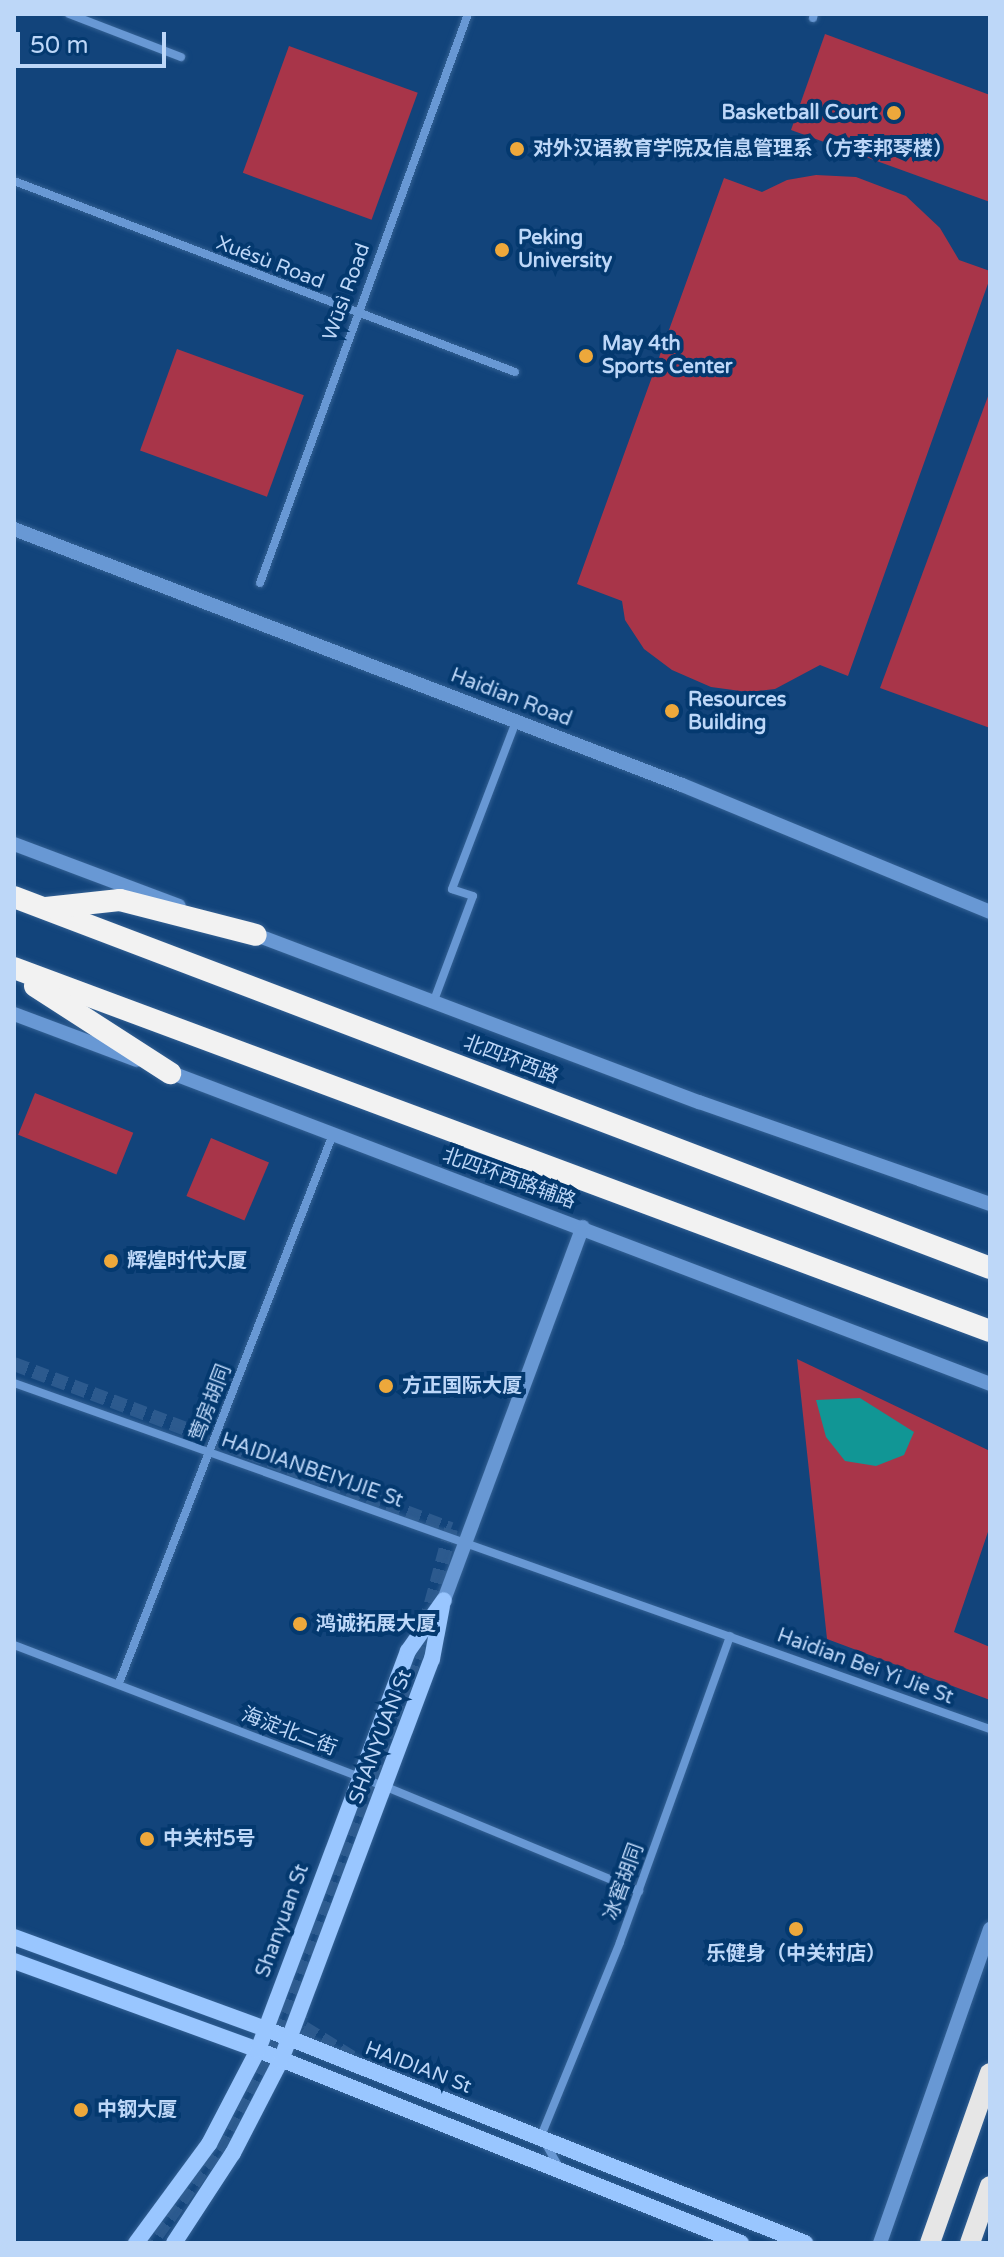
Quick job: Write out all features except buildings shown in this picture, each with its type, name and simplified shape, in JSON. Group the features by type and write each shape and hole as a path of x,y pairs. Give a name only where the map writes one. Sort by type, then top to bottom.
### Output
{"highway":[{"name":"北四环西路","path":"14,897 990,1268"},
{"path":"44,908 120,900 256,935"},
{"path":"14,970 170,1073"},
{"path":"14,970 990,1331"}],"main road":[{"name":"Shanyuan St","path":"136,2243 209,2144 258,2050 358,1777 408,1651 444,1600"},
{"name":"SHANYUAN St","path":"174,2243 233,2153 281,2060 432,1659 444,1600"},
{"name":"HAIDIAN St","path":"14,1937 266,2029 805,2243"},
{"name":"HAIDIAN St","path":"14,1961 258,2050 559,2167 741,2243"},
{"path":"930,2243 990,2073"},
{"path":"970,2243 990,2186"}],"street":[{"path":"69,14 181,57"},
{"name":"Wūsì Road","path":"260,583 355,314 468,14"},
{"name":"Xuésù Road","path":"14,181 355,314 515,372"},
{"name":"Haidian Road","path":"14,529 516,721 988,910"},
{"path":"433,1003 473,896 452,889 516,721"},
{"path":"14,844 433,1003 990,1204"},
{"name":"北四环西路辅路","path":"14,1014 583,1227 990,1384"},
{"name":"莺房胡同","path":"119,1683 333,1134"},
{"name":"SHANYUAN St","path":"444,1600 583,1227"},
{"name":"HAIDIANBEIYIJIE St","path":"14,1383 730,1636"},
{"name":"Haidian Bei Yi Jie St","path":"730,1636 990,1729"},
{"name":"冰窖胡同","path":"541,2136 639,1891 730,1636"},
{"name":"海淀北二街","path":"14,1645 384,1786 639,1891"},
{"path":"880,2243 990,1929"},
{"path":"541,2136 559,2167"}],"shaded area":[{"name":"Basketball Court","path":"825,34 990,95 990,202 791,130"},
{"path":"289,46 418,93 372,220 243,173"},
{"path":"816,175 856,177 906,196 940,228 959,260 990,271 990,278 848,676 820,665 775,689 748,692 711,687 672,670 644,649 625,620 622,601 577,584 724,178 762,192 787,180"},
{"path":"177,349 304,395 267,497 140,450"},
{"path":"990,391 990,728 880,688"},
{"path":"35,1093 133,1133 116,1174 18,1135"},
{"path":"211,1138 269,1163 244,1221 186,1196"},
{"path":"797,1359 990,1451 990,1526 954,1632 990,1647 990,1700 827,1639"},
{"path":"860,1398 914,1432 904,1455 876,1466 845,1461 826,1437 816,1400"}],"tunnel":[{"path":"14,1364 451,1529 420,1645 273,2042 226,2138 151,2243"},
{"path":"296,2007 304,2028 356,2060"}],"place":[{"name":"Basketball Court","path":"894,113"},
{"name":"对外汉语教育学院及信息管理系（方李邦琴楼）","path":"517,149"},
{"name":"Peking University","path":"502,250"},
{"name":"May 4th Sports Center","path":"586,356"},
{"name":"Resources Building","path":"672,711"},
{"name":"辉煌时代大厦","path":"111,1261"},
{"name":"方正国际大厦","path":"386,1386"},
{"name":"鸿诚拓展大厦","path":"300,1624"},
{"name":"中关村5号","path":"147,1839"},
{"name":"乐健身（中关村店）","path":"796,1929"},
{"name":"中钢大厦","path":"81,2110"}]}
